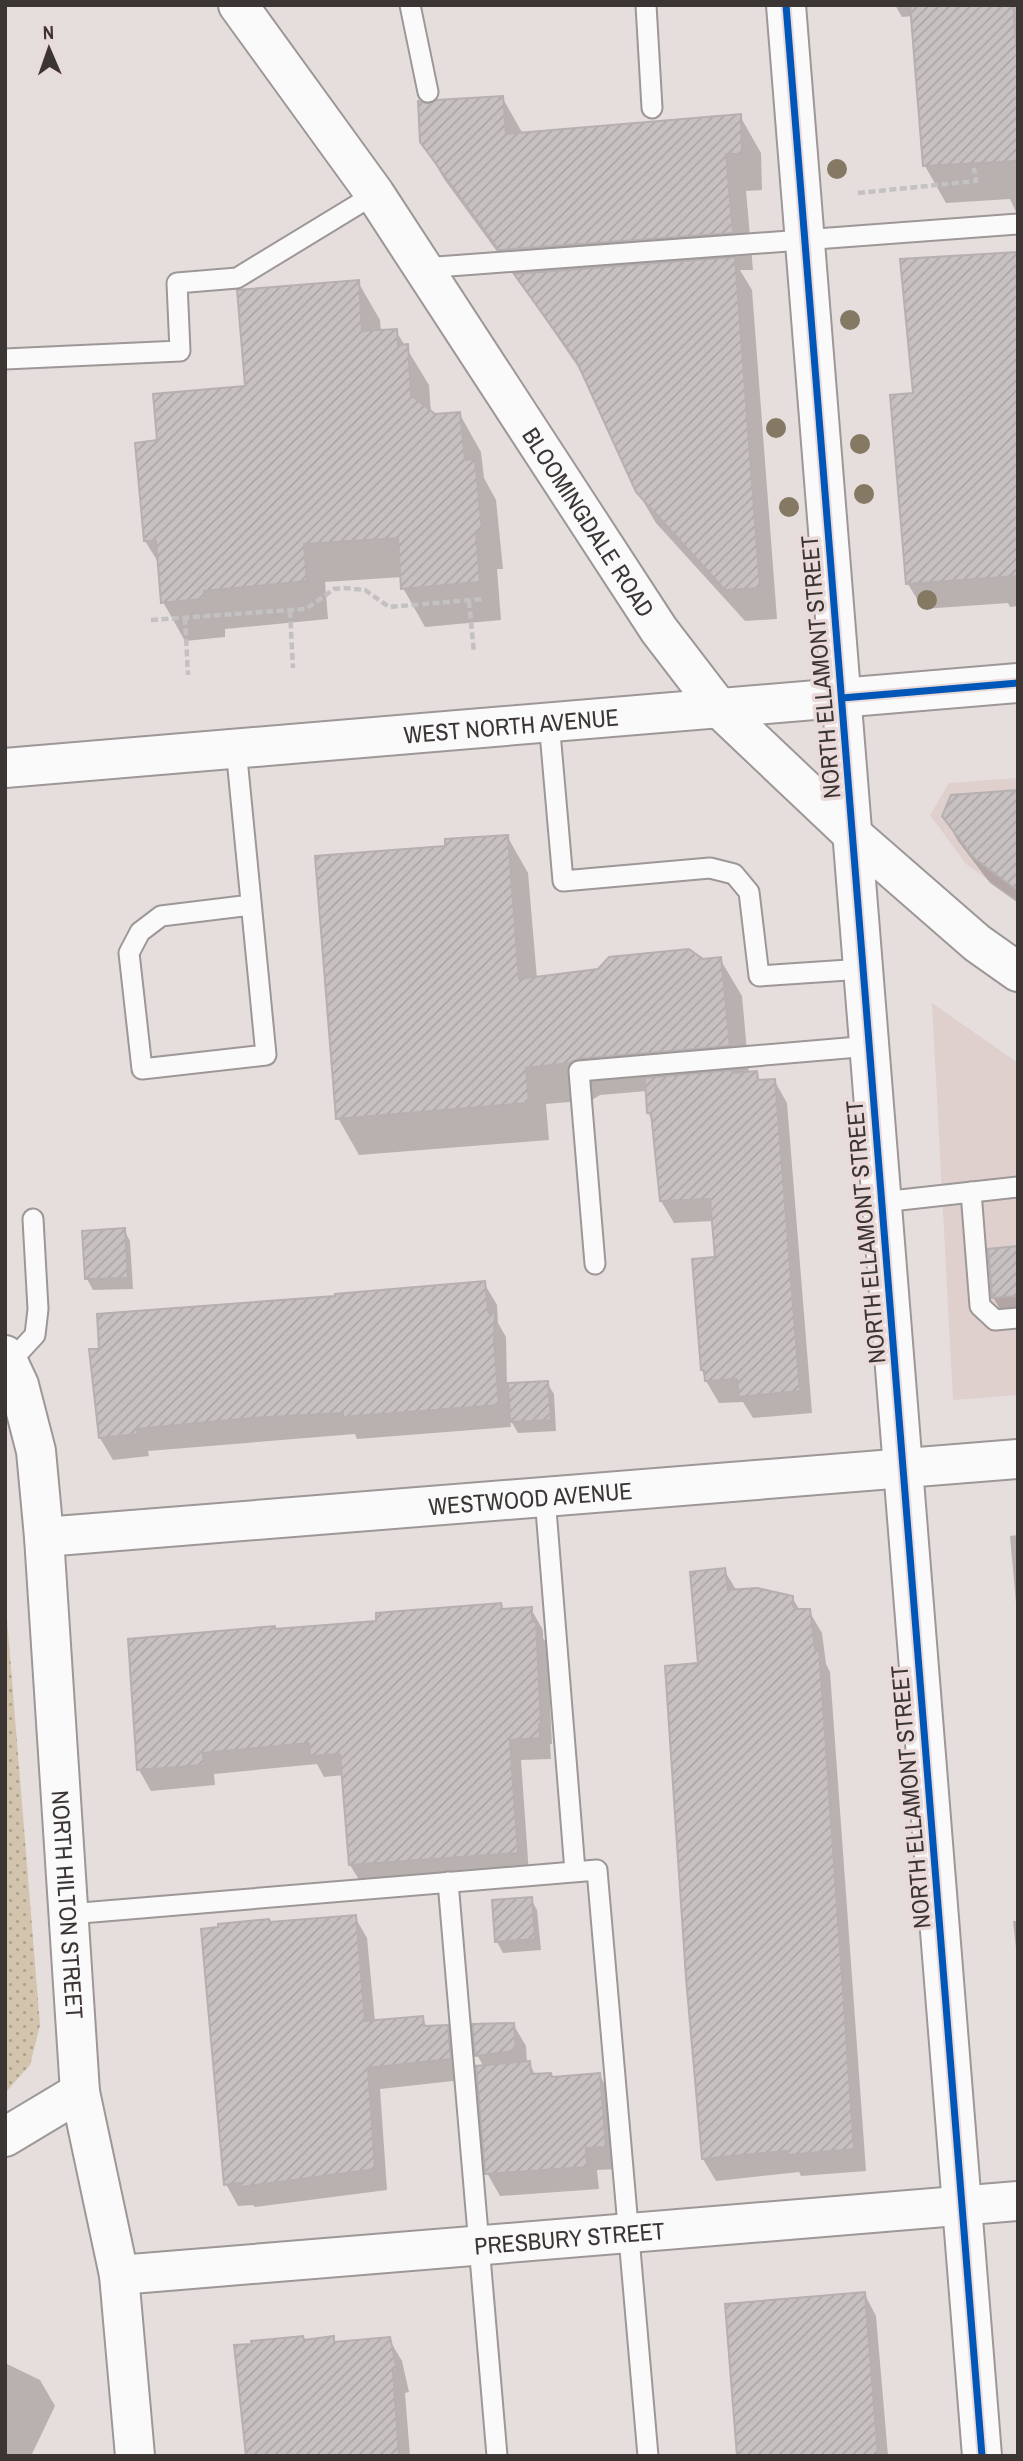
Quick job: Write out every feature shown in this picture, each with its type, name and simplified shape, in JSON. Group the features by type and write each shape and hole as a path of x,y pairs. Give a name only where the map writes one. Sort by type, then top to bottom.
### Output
{"street":[{"name":"BLOOMINGDALE ROAD","path":"238,5 375,194 659,630 718,707 852,834 977,943 1018,972"},
{"name":"NORTH ELLAMONT STREET","path":"786,5 982,2456"},
{"name":"WEST NORTH AVENUE","path":"5,768 1018,683"},
{"name":"NORTH HILTON STREET","path":"7,1359 19,1385 36,1451 80,2091 119,2275 135,2456"},
{"name":"WESTWOOD AVENUE","path":"44,1538 1018,1459"},
{"path":"5,2137 80,2091"},
{"name":"PRESBURY STREET","path":"119,2275 1018,2201"}],"lane":[{"path":"410,5 428,92"},
{"path":"646,5 652,108"},
{"path":"5,359 180,351 177,283 237,278 375,194"},
{"path":"423,268 1018,223"},
{"path":"549,721 563,881 710,868 734,874 749,892 759,976 863,970"},
{"path":"236,748 266,1055 142,1069 129,953 139,932 161,916 251,905"},
{"path":"595,1264 579,1071 870,1046"},
{"path":"882,1202 1018,1187"},
{"path":"971,1192 980,1306 995,1320 1018,1318"},
{"path":"7,1359 35,1335 38,1309 33,1219"},
{"path":"545,1497 575,1871"},
{"path":"69,1914 597,1870 648,2456"},
{"path":"448,1882 497,2456"}],"path":[{"path":"858,193 976,181 974,168"},
{"path":"151,620 306,610 334,589 344,587 365,590 389,607 483,599"},
{"path":"469,601 474,653"},
{"path":"290,611 293,668"},
{"path":"185,618 188,675"}],"shaded area":[{"path":"1018,778 1018,901 966,864 930,815 949,783"},
{"path":"932,1003 1018,1063 1018,1395 953,1400"},
{"path":"5,1594 40,2025 30,2065 5,2093"}],"building":[{"path":"910,5 1013,5 1018,66 1018,161 923,166"},
{"path":"503,96 506,134 741,114 742,154 726,154 733,233 499,250 420,142 418,101 430,104 437,100"},
{"path":"1018,252 1018,576 906,584 890,395 913,393 900,259"},
{"path":"735,257 760,588 725,590 636,492 576,360 514,274"},
{"path":"359,280 362,331 397,329 398,345 408,344 411,395 435,414 460,412 465,460 475,459 482,530 476,531 480,582 401,589 398,538 304,544 307,581 204,591 204,599 161,603 156,541 144,541 135,443 157,440 153,394 245,386 237,290"},
{"path":"1018,790 1018,891 974,858 942,816 951,795"},
{"path":"508,835 519,979 598,969 609,957 689,949 703,959 721,957 730,1046 578,1059 570,1063 526,1068 529,1103 336,1119 315,856 445,846 445,839"},
{"path":"732,1070 732,1073 757,1071 758,1080 775,1079 800,1391 739,1397 737,1379 705,1381 704,1370 701,1370 692,1259 715,1257 710,1199 660,1201 651,1113 647,1113 645,1078"},
{"path":"125,1228 128,1278 85,1279 82,1231"},
{"path":"1018,1246 1018,1296 992,1298 988,1249"},
{"path":"485,1281 488,1310 489,1313 495,1313 494,1339 499,1405 343,1417 343,1413 251,1418 137,1429 137,1434 99,1438 89,1349 99,1349 97,1314 335,1296"},
{"path":"548,1381 551,1420 510,1422 508,1383"},
{"path":"725,1568 728,1590 757,1588 793,1596 793,1606 797,1609 810,1609 815,1649 819,1648 854,2149 787,2155 786,2151 702,2159 686,1978 665,1666 698,1663 690,1572"},
{"path":"501,1603 502,1609 532,1607 532,1622 536,1622 540,1738 510,1740 518,1853 349,1865 340,1754 310,1756 309,1743 203,1753 204,1765 137,1770 128,1639 275,1626 275,1629 376,1621 376,1613"},
{"path":"532,1897 535,1939 495,1942 492,1900"},
{"path":"356,1915 365,2021 423,2016 424,2026 448,2025 451,2059 368,2068 375,2169 241,2187 240,2183 224,2185 201,1929 218,1927 218,1924 269,1919 270,1922"},
{"path":"514,2023 516,2051 475,2056 472,2024"},
{"path":"530,2061 531,2074 551,2073 552,2077 600,2073 606,2147 586,2148 587,2167 485,2174 476,2066"},
{"path":"865,2292 878,2456 737,2456 725,2304"},
{"path":"303,2336 304,2340 334,2336 334,2342 390,2337 397,2370 393,2371 399,2456 246,2456 234,2345"}],"cycle path":[{"path":"786,5 982,2456"},
{"path":"842,698 1018,683"}]}
